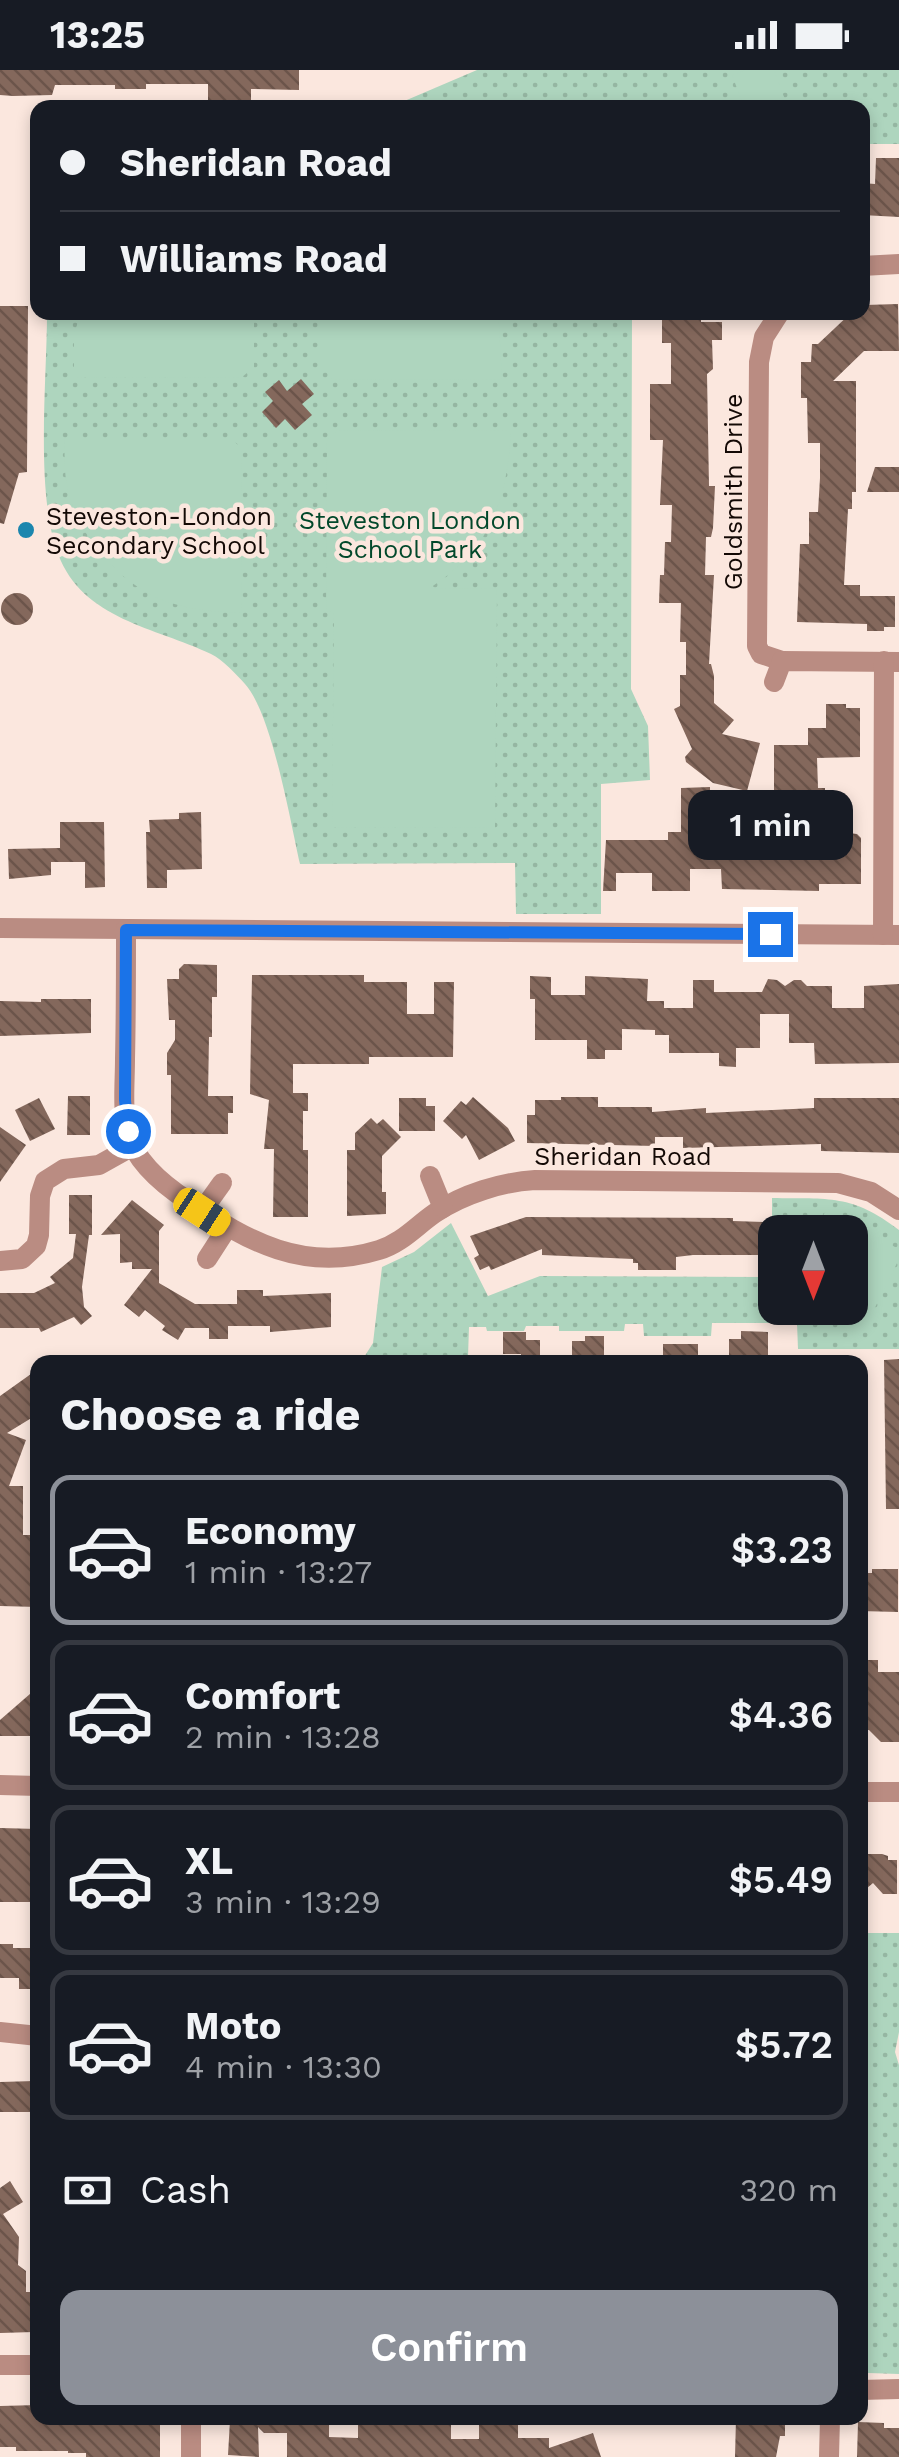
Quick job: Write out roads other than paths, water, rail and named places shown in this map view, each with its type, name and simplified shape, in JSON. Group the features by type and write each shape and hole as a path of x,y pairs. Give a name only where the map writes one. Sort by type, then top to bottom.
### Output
{"street":[{"path":"870,266 899,264"},
{"name":"Goldsmith Drive","path":"775,320 764,337 759,362 758,646 761,654 782,660"},
{"path":"0,928 891,935 891,661 782,660 774,682"},
{"path":"0,1261 22,1259 36,1246 44,1181 64,1169 98,1165 133,1146 125,1108 126,930"},
{"name":"Sheridan Road","path":"133,1146 162,1182 202,1212 257,1244 283,1251 365,1254 394,1244 443,1208 491,1188 535,1180 828,1182 861,1188 899,1210"},
{"path":"430,1176 443,1208"},
{"path":"202,1212 222,1183"},
{"path":"208,1259 227,1228"},
{"path":"0,1785 30,1786"},
{"path":"868,1792 899,1792"},
{"path":"0,2032 30,2035"},
{"path":"0,2365 30,2366"},
{"path":"868,2390 899,2389"},
{"path":"191,2425 191,2457"},
{"path":"829,2457 830,2425"}],"place":[{"name":"Steveston-London Secondary School","path":"26,530"}],"park label":[{"name":"Steveston London School Park","path":"410,534"}]}
